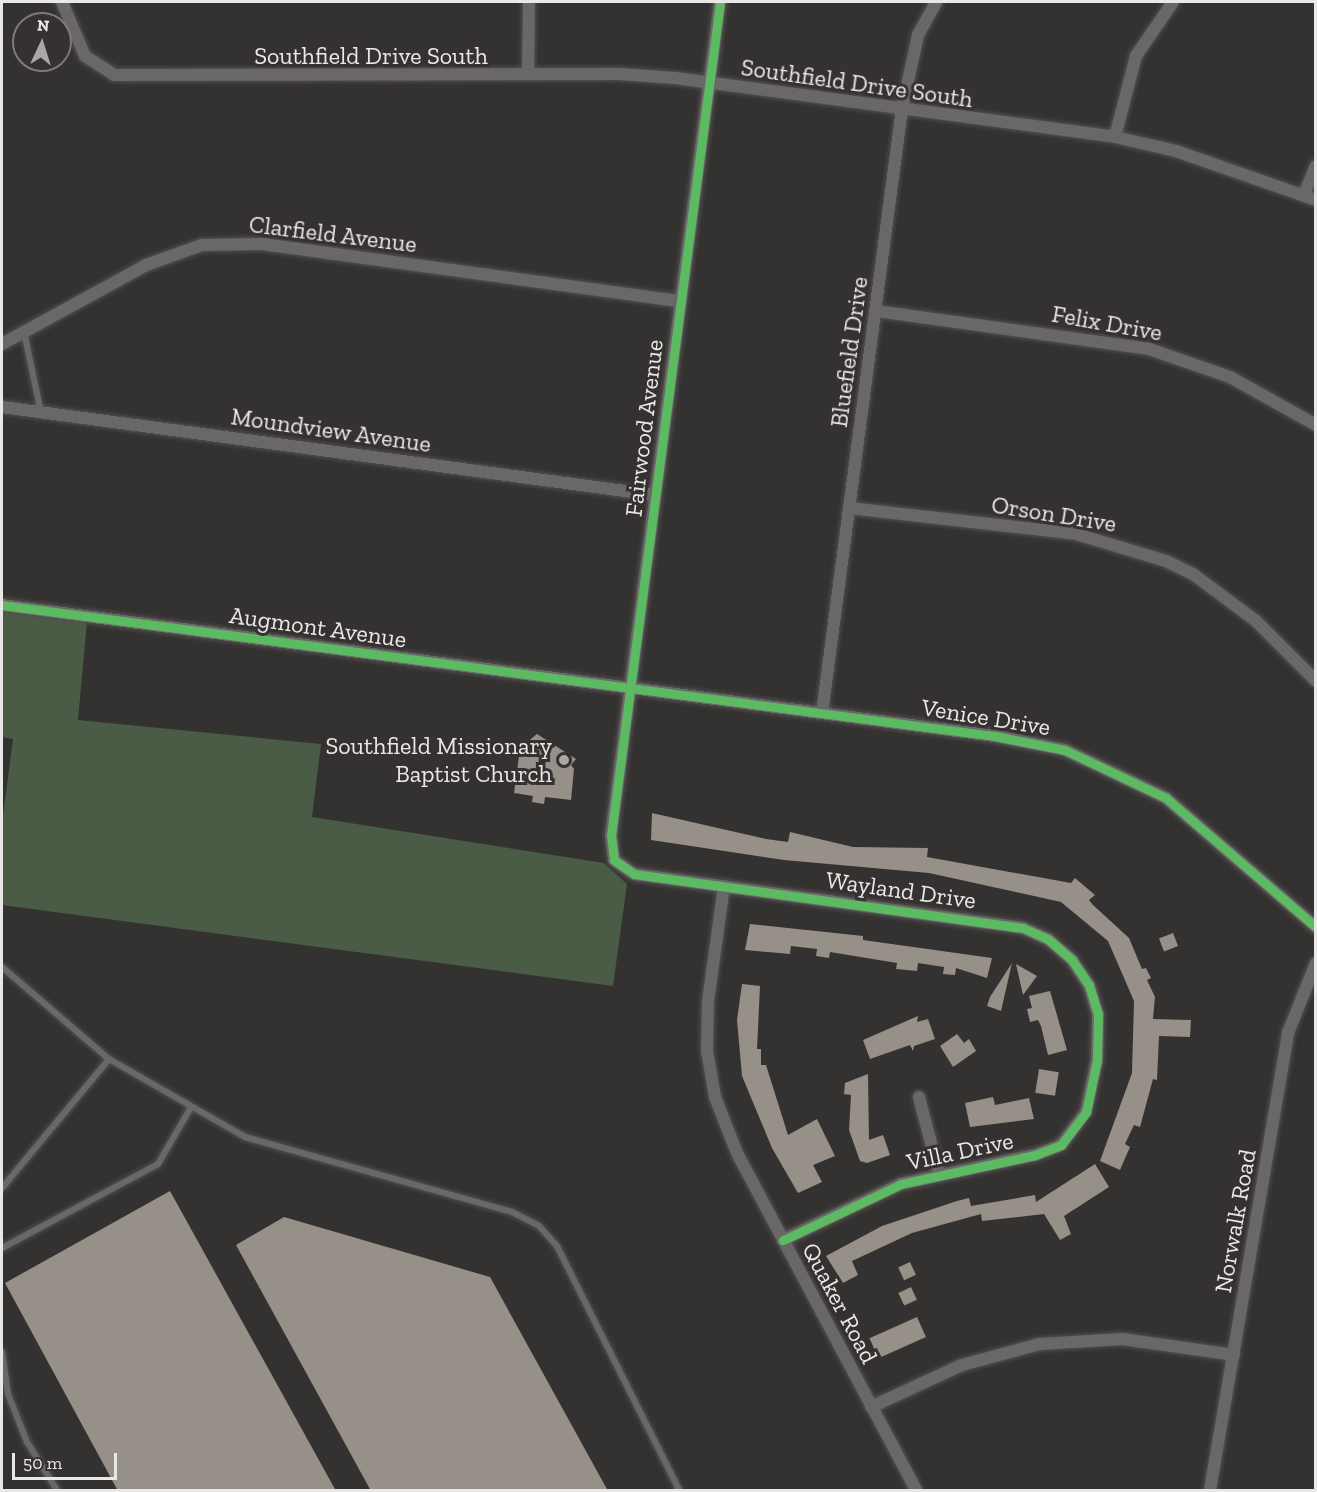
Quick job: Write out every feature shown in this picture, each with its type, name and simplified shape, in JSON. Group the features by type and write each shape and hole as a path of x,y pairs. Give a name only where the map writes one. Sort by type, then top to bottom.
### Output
{"street":[{"name":"Southfield Drive South","path":"62,2 77,43 98,67 133,77 620,74 709,83 1115,137 1176,151 1316,200"},
{"path":"528,2 528,74"},
{"name":"Fairwood Avenue","path":"614,860 611,835 720,2"},
{"name":"Bluefield Drive","path":"822,713 903,109 920,28 936,2"},
{"path":"1115,137 1136,56 1173,2"},
{"path":"1304,195 1316,166"},
{"name":"Clarfield Avenue","path":"2,344 146,265 202,245 261,244 680,302"},
{"name":"Felix Drive","path":"876,311 1149,349 1230,377 1316,425"},
{"name":"Moundview Avenue","path":"2,407 655,495"},
{"name":"Orson Drive","path":"849,508 1076,534 1155,557 1220,593 1263,628 1316,681"},
{"name":"Augmont Avenue","path":"2,605 630,687"},
{"name":"Venice Drive","path":"630,687 995,736 1065,750 1100,763 1166,798 1316,927"},
{"name":"Wayland Drive","path":"614,860 634,874 1006,924 1040,934 1072,960 1089,985 1098,1015 1096,1060"},
{"name":"Quaker Road","path":"724,886 708,1002 710,1073 737,1153 916,1491"},
{"name":"Norwalk Road","path":"1210,1491 1288,1033 1316,963"},
{"name":"Villa Drive","path":"783,1240 863,1199 939,1174 1035,1155 1061,1145 1086,1112 1096,1060"},
{"path":"919,1097 939,1174"},
{"path":"871,1407 962,1365 1040,1344 1122,1339 1234,1355"}],"lane":[{"path":"24,331 41,413"},
{"path":"2,967 110,1059 190,1109 245,1137 512,1212 539,1226 557,1246 679,1491"},
{"path":"2,1188 110,1059"},
{"path":"2,1248 158,1164 190,1109"},
{"path":"2,1352 8,1394 27,1442 57,1491"}],"green space":[{"path":"2,611 87,621 78,720 321,744 312,817 604,863 627,884 613,986 2,905 2,823 13,739 2,737"}],"building":[{"path":"537,734 576,759 571,765 574,769 571,800 545,797 544,804 532,802 533,796 514,793 519,756 515,752"},
{"path":"652,813 766,839 788,842 790,832 853,847 928,848 927,857 1071,883 1075,878 1095,895 1089,900 1093,905 1129,938 1142,969 1146,968 1151,978 1147,980 1155,997 1153,1019 1191,1020 1190,1037 1159,1036 1157,1080 1153,1079 1140,1127 1134,1125 1125,1144 1130,1147 1120,1170 1100,1161 1132,1073 1134,1001 1108,941 1061,902 929,873 784,860 651,840"},
{"path":"750,924 863,936 863,940 992,958 987,978 956,968 955,975 943,974 944,967 918,963 917,971 896,969 897,963 830,952 829,958 816,956 817,949 791,946 790,954 745,950"},
{"path":"1173,933 1178,946 1164,951 1159,938"},
{"path":"1012,963 1001,1011 987,1006 990,997"},
{"path":"1016,964 1037,976 1023,995"},
{"path":"742,984 760,986 757,1049 761,1049 761,1065 766,1065 788,1135 817,1119 835,1156 813,1165 822,1182 798,1193 772,1148 742,1076 737,1020"},
{"path":"1050,991 1067,1050 1048,1055 1041,1026 1038,1020 1030,1022 1027,1009 1032,1008 1029,996"},
{"path":"918,1016 917,1022 928,1019 935,1039 914,1046 913,1051 910,1045 870,1059 863,1040"},
{"path":"957,1034 964,1043 969,1039 976,1051 953,1067 940,1046"},
{"path":"1039,1069 1059,1072 1055,1096 1035,1093"},
{"path":"868,1074 869,1140 883,1135 890,1155 867,1163 860,1161 849,1130 851,1095 844,1094 845,1083"},
{"path":"993,1097 995,1105 1029,1098 1034,1119 970,1127 965,1103"},
{"path":"1095,1164 1109,1187 1064,1216 1071,1234 1060,1240 1044,1214 982,1221 981,1214 912,1233 852,1261 858,1275 843,1283 826,1256 882,1226 957,1201 969,1198 971,1206 1035,1195 1036,1202"},
{"path":"170,1191 336,1491 118,1491 5,1283"},
{"path":"284,1217 490,1277 608,1491 371,1491 236,1245"},
{"path":"910,1262 916,1275 904,1280 898,1267"},
{"path":"911,1287 917,1300 904,1306 898,1293"},
{"path":"917,1317 926,1337 878,1358 869,1338"}],"cycle path":[{"path":"720,2 611,835 614,860 634,874 1023,928 1048,939 1072,960 1089,985 1098,1015 1097,1060 1086,1112 1061,1145 1035,1155 901,1184 783,1240"},
{"path":"2,605 995,736 1065,750 1166,798 1316,927"}],"place":[{"name":"Southfield Missionary Baptist Church","path":"564,760"}]}
